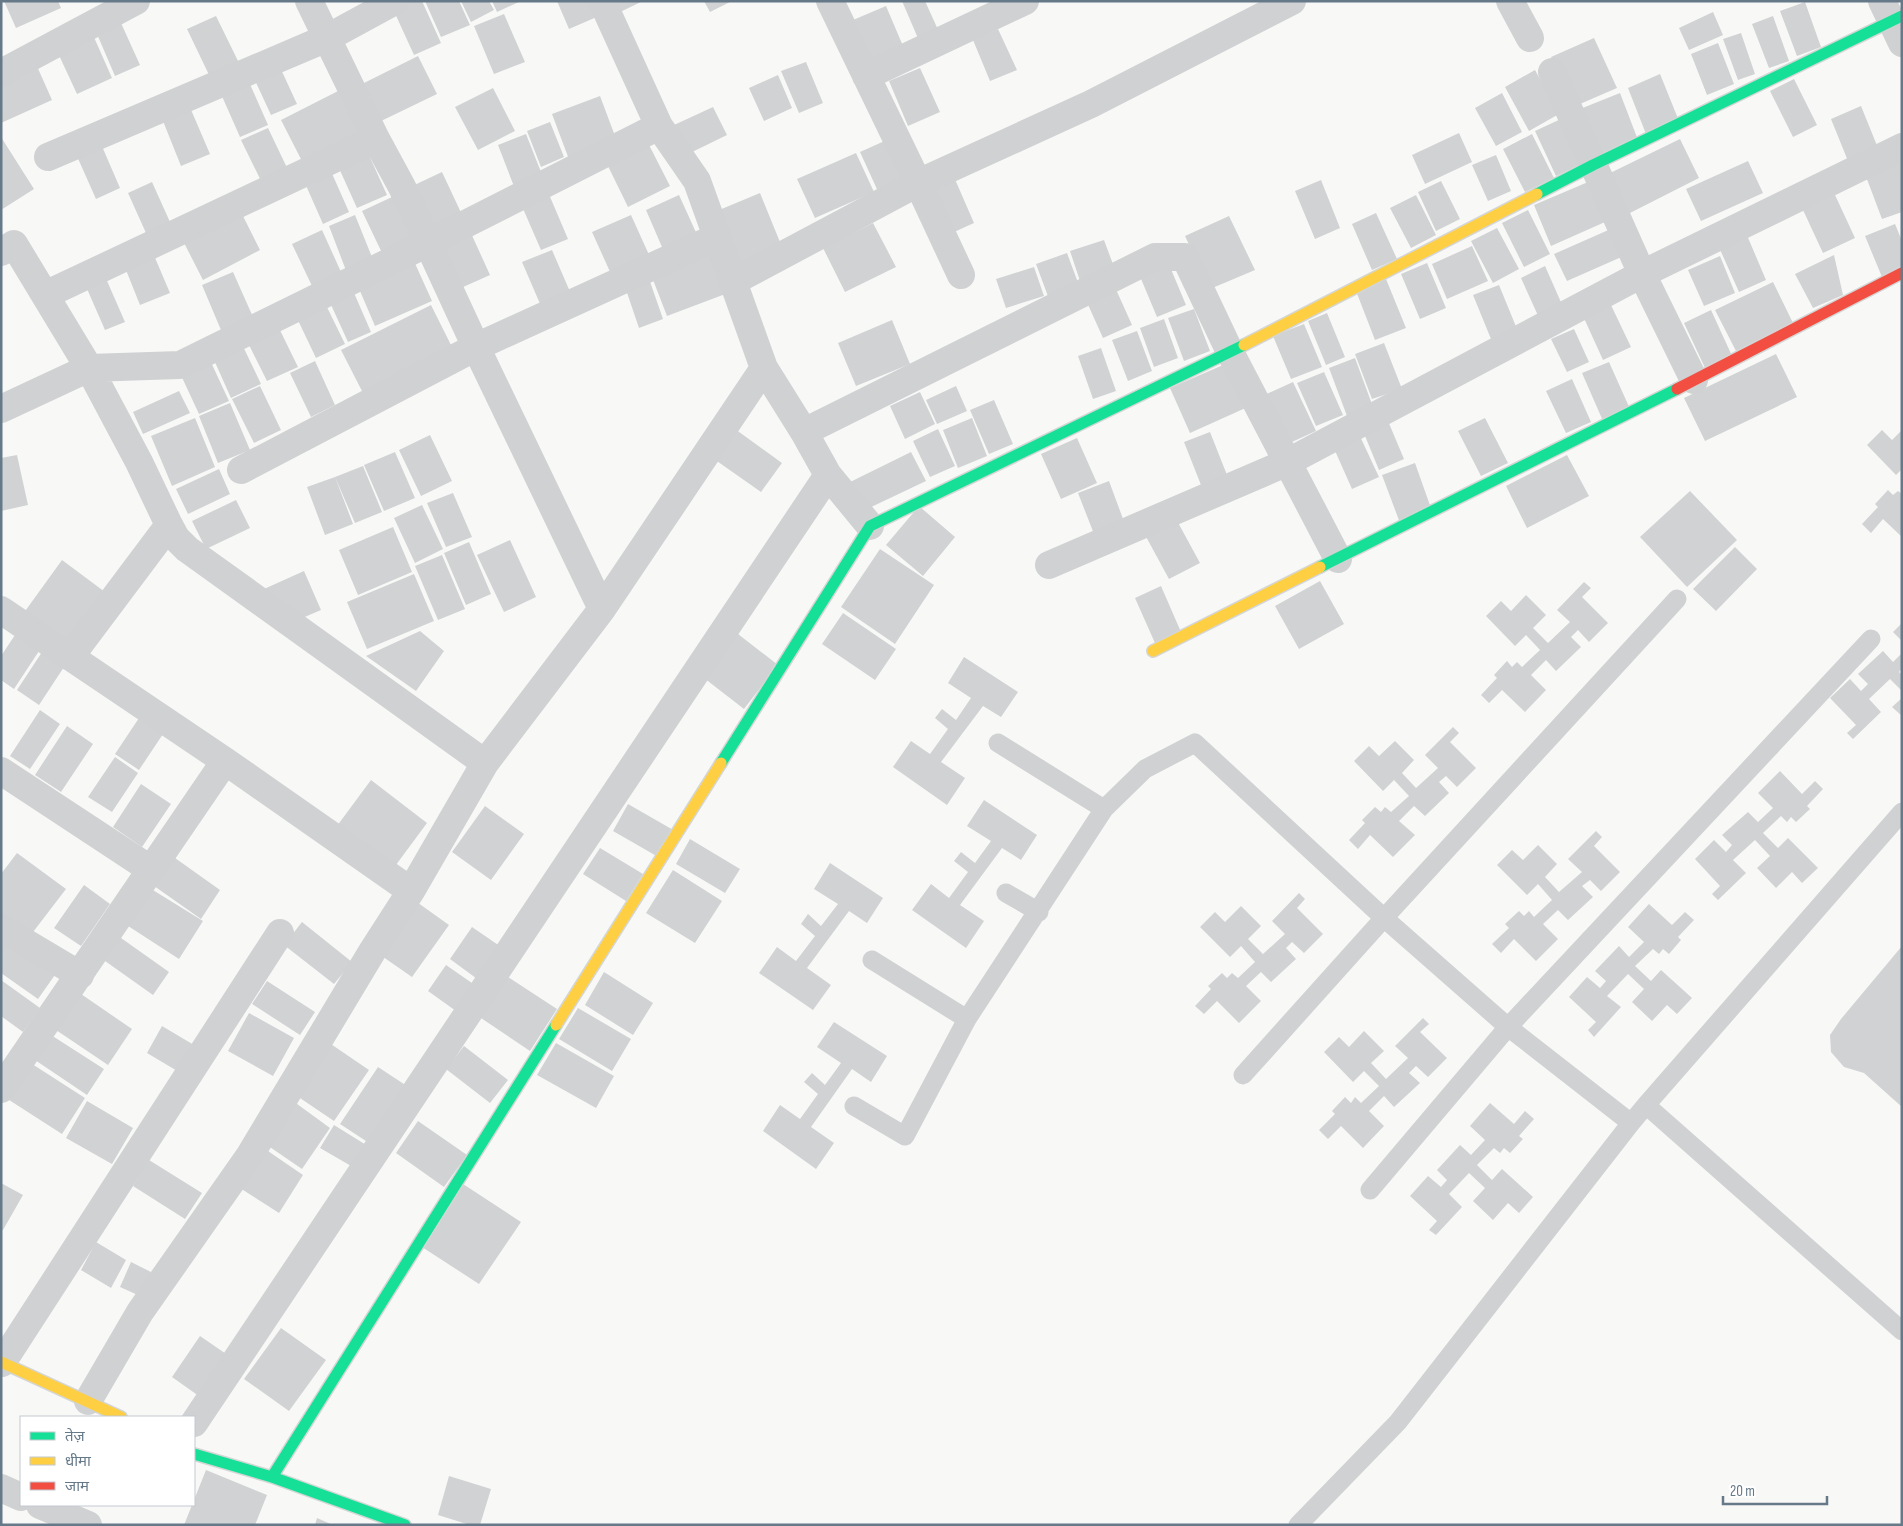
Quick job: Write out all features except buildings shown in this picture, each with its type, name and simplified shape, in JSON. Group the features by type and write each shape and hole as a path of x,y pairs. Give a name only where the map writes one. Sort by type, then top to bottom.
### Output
{"street":[{"path":"1,73 136,1"},
{"path":"309,1 376,139 402,186 476,347 602,609"},
{"path":"48,157 327,38 395,1"},
{"path":"602,1 659,126 697,181 764,368 828,475 870,526"},
{"path":"830,1 960,275"},
{"path":"866,76 1025,1"},
{"path":"734,281 918,183 1091,104 1292,1"},
{"path":"1510,1 1530,38"},
{"path":"272,1477 870,526 1230,352 1592,165 1894,21"},
{"path":"1552,72 1642,274 1694,380"},
{"path":"1,409 90,368 180,365 428,243 659,126"},
{"path":"45,295 376,139"},
{"path":"1049,565 1288,462 1642,274 1902,146"},
{"path":"241,470 476,347 717,237"},
{"path":"1,252 14,244 90,368 176,538 187,549 485,763"},
{"path":"804,432 1155,257 1185,257 1230,352 1338,559"},
{"path":"1153,651 1694,380 1902,273"},
{"path":"88,1401 140,1312 250,1155 373,950 411,891 485,763 602,609 764,368"},
{"path":"195,1422 828,475"},
{"path":"70,656 169,525"},
{"path":"1,610 225,761 411,891"},
{"path":"1,1089 225,761"},
{"path":"1,771 150,869"},
{"path":"1,928 80,975"},
{"path":"119,1416 35,1379 2,1362 280,933"},
{"path":"195,1454 272,1477 405,1525"},
{"path":"1,1488 20,1497"},
{"path":"42,1506 88,1525"}],"lane":[{"path":"1243,1075 1384,918 1677,599"},
{"path":"1370,1190 1508,1027 1872,639"},
{"path":"998,743 1104,809"},
{"path":"854,1106 905,1136 967,1019 1039,912 1104,809 1145,769 1194,743 1384,918 1508,1027 1631,1123"},
{"path":"1298,1525 1398,1422 1646,1104 1902,812"},
{"path":"1006,893 1039,912"},
{"path":"872,960 967,1019"},
{"path":"1646,1104 1902,1332"}],"traffic: fast":[{"path":"1537,194 1593,165 1902,16"},
{"path":"721,763 870,526 1244,345"},
{"path":"1320,567 1677,389"},
{"path":"272,1477 556,1025"},
{"path":"195,1454 272,1477 405,1525"}],"traffic: slow":[{"path":"1244,345 1537,194"},
{"path":"1153,651 1320,567"},
{"path":"556,1025 721,763"},
{"path":"1,1362 119,1416"}],"traffic: jam":[{"path":"1677,389 1902,273"}]}
